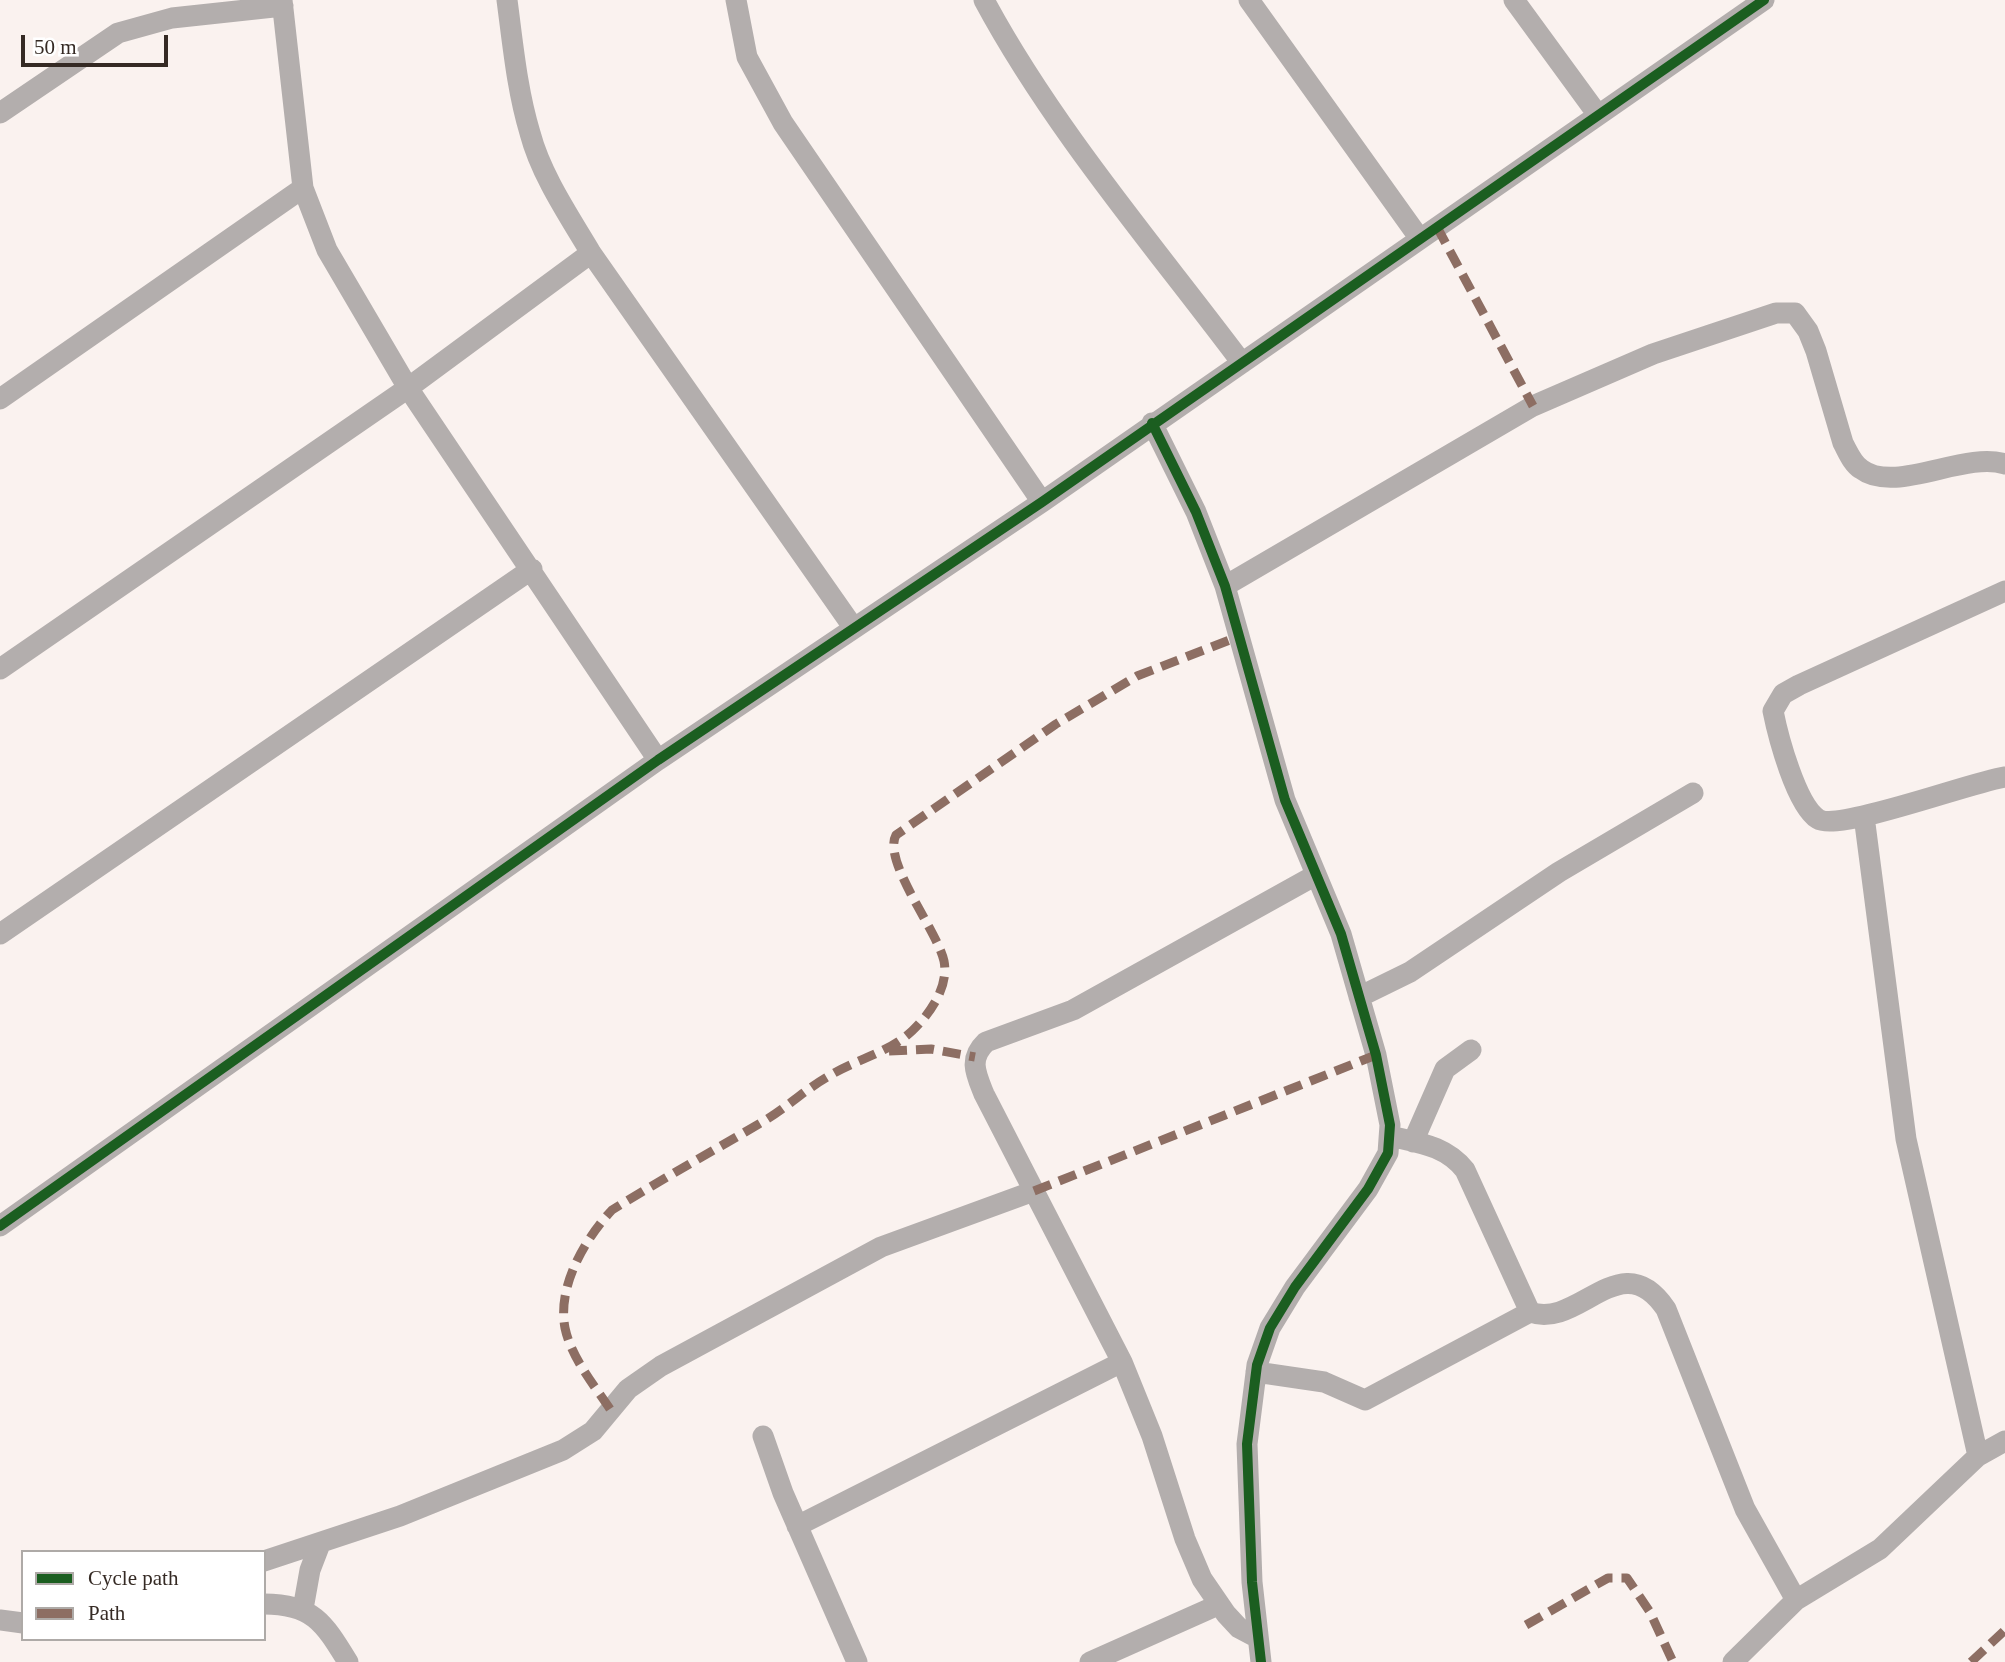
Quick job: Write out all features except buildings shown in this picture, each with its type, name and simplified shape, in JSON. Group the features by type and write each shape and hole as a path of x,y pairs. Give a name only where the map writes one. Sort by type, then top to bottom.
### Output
{"street":[{"path":"507,0 518,83 530,136 561,201 591,253 853,626"},
{"path":"736,0 747,57 783,123 1042,502"},
{"path":"984,0 1010,48 1047,103 1242,363"},
{"path":"1249,0 1420,239"},
{"path":"1514,0 1598,115"},
{"path":"0,1226 658,760 853,626 1042,502 1764,0"},
{"path":"0,113 117,33 172,18 282,3 303,188 327,250 408,388 658,760"},
{"path":"0,399 303,188"},
{"path":"0,669 408,388 591,253"},
{"path":"1225,586 1533,405 1653,354 1776,313 1795,313 1805,325 1816,351 1843,443 1864,472 1885,477 1975,461 2005,464"},
{"path":"1152,424 1196,512 1225,586 1285,800 1314,876 1341,934 1376,1055 1390,1136 1388,1153 1363,1198 1295,1287 1270,1328 1256,1372 1247,1444 1256,1637 1261,1662"},
{"path":"0,934 532,569"},
{"path":"2005,591 1799,685 1783,694 1773,711 1778,735 1799,792 1812,814 1821,821 1833,822 1864,816 1956,788 2005,777"},
{"path":"1359,997 1410,972 1559,872 1693,793"},
{"path":"1864,816 1906,1139 1978,1456"},
{"path":"1256,1637 1239,1628 1218,1605 1202,1579 1185,1539 1152,1436 1122,1362 975,1072 978,1050 986,1042 1073,1010 1314,876"},
{"path":"1413,1142 1445,1069 1471,1050"},
{"path":"1390,1136 1453,1155 1465,1170 1530,1312"},
{"path":"266,1560 320,1544 563,1450 593,1431 628,1389 682,1355 881,1247 1034,1191"},
{"path":"1256,1372 1324,1382 1365,1400 1530,1312 1544,1316 1552,1314 1598,1292 1623,1284 1642,1283 1655,1291 1666,1309 1745,1508 1796,1600"},
{"path":"797,1526 1122,1362"},
{"path":"763,1436 797,1526 857,1662"},
{"path":"1733,1662 1796,1600 1880,1549 1925,1503 1978,1456 2005,1441"},
{"path":"303,1609 310,1570 320,1544"},
{"path":"266,1604 285,1604 313,1614 348,1662"},
{"path":"1090,1662 1218,1605"},
{"path":"0,1620 21,1623"}],"marked path":[{"path":"1437,227 1533,406"},
{"path":"610,1409 572,1350 565,1328 564,1312 565,1296 575,1264 602,1222 612,1210 764,1121 821,1081 903,1039 919,1024 937,999 944,981 944,961 903,878 894,847 896,835 1056,724 1137,676 1240,636"},
{"path":"889,1051 931,1049 975,1057"},
{"path":"1034,1191 1376,1055"},
{"path":"1526,1625 1608,1578 1627,1578 1650,1612 1673,1662"},
{"path":"1971,1662 2005,1630"}],"cycle path":[{"path":"0,1226 658,760 1042,502 1764,0"},
{"path":"1152,423 1196,512 1225,586 1285,800 1341,934 1376,1055 1390,1125 1388,1153 1368,1189 1295,1287 1270,1328 1257,1365 1247,1444 1252,1582 1261,1662"}]}
